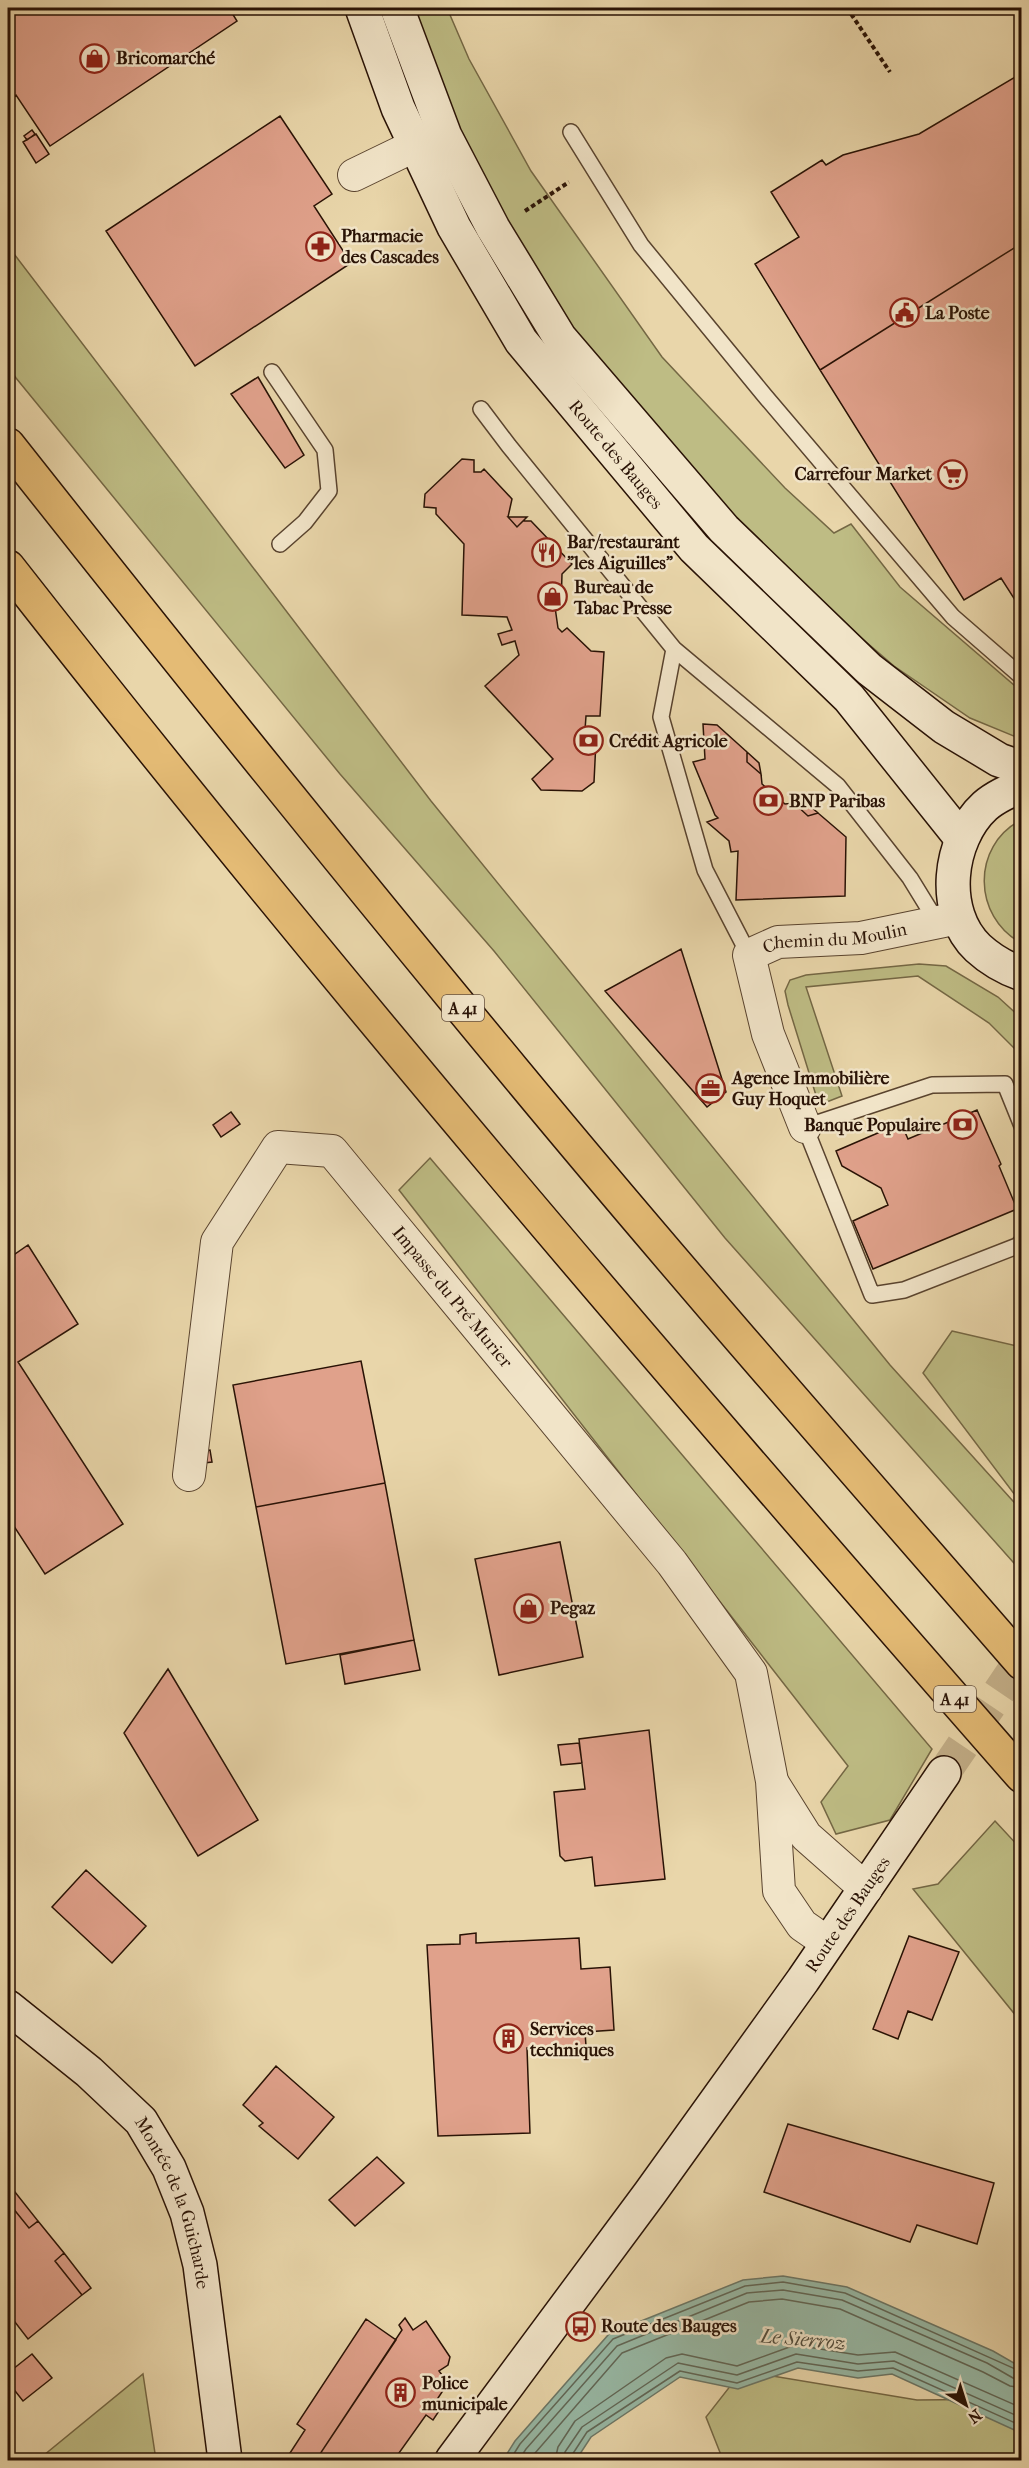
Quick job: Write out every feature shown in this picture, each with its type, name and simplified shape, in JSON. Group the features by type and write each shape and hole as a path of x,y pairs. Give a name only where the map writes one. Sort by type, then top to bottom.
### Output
{"highway":[{"name":"A 41","path":"8,445 162,640 514,1072 1022,1663"},
{"name":"A 41","path":"8,567 97,681 464,1128 1022,1776"}],"main road":[{"name":"Route des Bauges","path":"362,8 398,108 454,227 521,341 694,548 849,698 961,837"},
{"name":"Route des Bauges","path":"397,8 445,136 493,228 560,338 724,529 869,669 944,727 999,760 1022,768"},
{"path":"1022,786 985,806 961,837 951,877 948,920 976,947 1003,968 1022,974"},
{"name":"Route des Bauges","path":"452,2460 650,2193 866,1889 944,1773"},
{"name":"Montée de la Guicharde","path":"8,2007 89,2072 141,2121 169,2168 187,2213 200,2265 225,2460"}],"street":[{"path":"354,174 416,145"},
{"name":"Chemin du Moulin","path":"806,1127 768,1034 749,955 778,942 861,938 948,920"},
{"name":"Impasse du Pré Murier","path":"189,1475 217,1242 278,1147 332,1151 672,1563 751,1673 772,1781 779,1891 802,1924 828,1943"},
{"name":"Impasse du Pré Murier","path":"772,1781 806,1836 866,1889"}],"lane":[{"path":"571,132 641,245 765,396 953,617 1022,677"},
{"path":"272,372 325,450 328,491 305,522 280,544"},
{"path":"481,409 674,649 838,786 910,878 948,920"},
{"path":"674,649 661,717 705,870 749,955"},
{"path":"1022,1126 1005,1084 960,1084 932,1085 806,1127 872,1295 904,1290 1017,1246 1022,1241"}],"path":[{"path":"847,8 890,72"},
{"path":"519,214 549,196"}],"shaded area":[{"path":"413,8 447,8 469,59 531,171 662,357 785,488 834,533 851,524 900,587 1021,691 1021,739 970,718 894,666 808,592 688,470 574,341 456,140"},
{"path":"8,246 431,801 890,1365 1021,1510 1021,1571 725,1238 494,951 340,774 16,378 8,366"},
{"path":"1021,820 1021,943 1005,931 994,916 987,900 984,882 986,863 993,847 1005,832"},
{"path":"919,964 946,966 998,997 1021,1018 1021,1055 989,1023 918,976 806,987 842,1096 819,1105 788,1005 785,991 790,980 806,975"},
{"path":"430,1158 932,1749 890,1820 836,1834 821,1802 848,1766 399,1190"},
{"path":"952,1331 1021,1347 1021,1503 923,1373"},
{"path":"995,1821 1021,1849 1021,2022 913,1889 938,1884"},
{"path":"742,2371 917,2400 1021,2399 1021,2460 723,2460 706,2417"},
{"path":"143,2374 156,2460 38,2460"}],"water":[{"name":"Le Sierroz","path":"783,2276 847,2287 993,2351 1021,2367 1021,2433 892,2374 858,2378 798,2368 738,2389 680,2377 591,2437 576,2460 503,2460 515,2441 609,2334 743,2280"}],"building":[{"name":"Bricomarché","path":"8,8 229,8 237,21 50,146 16,95 8,101"},
{"path":"1022,73 1022,243 820,370 755,264 799,237 771,192 822,160 826,165 843,155 919,134"},
{"path":"280,116 332,194 314,206 351,263 195,366 106,231"},
{"path":"32,130 35,134 27,140 24,136"},
{"path":"36,134 49,154 36,163 23,142"},
{"name":"Carrefour Market","path":"1022,243 1022,611 1001,578 964,600 820,370"},
{"path":"258,377 304,455 285,468 231,394"},
{"path":"462,459 474,460 474,472 481,472 484,469 512,499 508,517 517,527 523,521 531,521 572,564 562,574 561,607 555,607 558,628 562,632 567,628 591,651 604,652 600,716 586,716 585,730 596,741 594,782 582,791 541,790 532,779 553,759 485,686 519,655 515,641 502,645 498,634 512,630 507,617 462,615 464,544 436,514 436,508 424,507 425,494"},
{"path":"508,517 527,517 517,527"},
{"path":"703,724 717,725 747,752 747,762 761,774 762,784 785,804 794,803 808,816 818,813 846,837 845,896 736,900 738,851 731,852 729,841 707,822 718,818 693,762 705,759"},
{"path":"747,752 759,763 761,774 747,762"},
{"path":"803,800 818,813 808,816 794,803"},
{"path":"681,949 726,1092 707,1107 605,991"},
{"path":"977,1110 1001,1164 999,1166 1017,1209 873,1269 853,1221 888,1205 881,1188 842,1166 836,1151 901,1123 908,1139"},
{"path":"231,1112 240,1124 221,1137 213,1125"},
{"path":"28,1245 78,1324 18,1362 123,1524 45,1574 8,1517 8,1259"},
{"path":"361,1361 385,1483 256,1507 233,1385"},
{"path":"210,1450 212,1462 204,1463 202,1451"},
{"path":"385,1483 414,1640 286,1664 256,1507"},
{"name":"Pegaz","path":"560,1542 583,1657 499,1675 475,1559"},
{"path":"414,1640 420,1670 345,1684 340,1655"},
{"path":"168,1669 258,1820 198,1856 124,1733"},
{"path":"649,1730 665,1879 595,1886 592,1857 565,1861 560,1856 554,1792 585,1789 579,1739"},
{"path":"579,1743 582,1763 561,1765 558,1745"},
{"path":"86,1870 146,1926 112,1963 52,1907"},
{"name":"Services techniques","path":"476,1933 476,1943 579,1938 581,1969 610,1967 614,2030 585,2032 586,2046 527,2048 530,2133 438,2136 427,1945 460,1944 460,1935"},
{"path":"909,1936 959,1952 932,2020 908,2011 898,2039 873,2029"},
{"path":"276,2066 334,2117 298,2159 259,2126 263,2123 243,2105"},
{"path":"788,2124 994,2183 977,2244 917,2225 910,2242 764,2192"},
{"path":"377,2157 404,2183 355,2226 329,2200"},
{"path":"11,2187 38,2221 29,2228 8,2202 8,2190"},
{"path":"8,2202 29,2228 38,2221 64,2253 55,2261 82,2295 28,2339 8,2313"},
{"path":"64,2253 91,2288 82,2295 55,2261"},
{"name":"Police municipale","path":"405,2318 413,2330 426,2321 450,2357 448,2365 439,2371 448,2383 434,2404 441,2408 433,2420 426,2415 394,2460 316,2460 402,2330 399,2325"},
{"path":"366,2319 396,2340 316,2460 302,2460 290,2453 305,2430 297,2424"},
{"path":"32,2354 52,2378 23,2401 8,2382 8,2373"}],"tunnel":[{"path":"944,1773 1022,1658"}],"place":[{"name":"Bricomarché","path":"95,58"},
{"name":"Pharmacie des Cascades","path":"320,246"},
{"name":"La Poste","path":"904,313"},
{"name":"Carrefour Market","path":"953,474"},
{"name":"Bar/restaurant \"les Aiguilles\"","path":"546,552"},
{"name":"Bureau de Tabac Presse","path":"553,597"},
{"name":"Crédit Agricole","path":"588,741"},
{"name":"BNP Paribas","path":"768,801"},
{"name":"Agence Immobilière Guy Hoquet","path":"711,1088"},
{"name":"Banque Populaire","path":"962,1125"},
{"name":"Pegaz","path":"529,1608"},
{"name":"Services techniques","path":"509,2039"},
{"name":"Route des Bauges","path":"580,2326"},
{"name":"Police municipale","path":"401,2393"}]}
